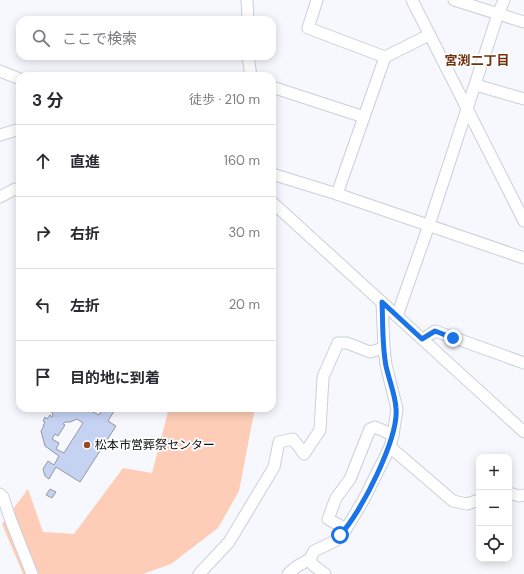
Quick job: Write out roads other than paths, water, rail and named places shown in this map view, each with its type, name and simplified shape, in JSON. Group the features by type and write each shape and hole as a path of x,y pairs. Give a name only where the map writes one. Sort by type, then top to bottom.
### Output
{"street":[{"path":"247,0 248,16"},
{"path":"317,0 308,28 385,57"},
{"path":"412,0 524,221"},
{"path":"454,0 524,22"},
{"path":"397,316 468,111 498,14 504,0"},
{"path":"337,194 385,57 429,35"},
{"path":"249,60 250,72"},
{"path":"0,71 16,77"},
{"path":"476,85 524,99"},
{"path":"276,88 364,117"},
{"path":"0,135 16,130"},
{"path":"276,175 337,194 524,258"},
{"path":"0,197 16,189"},
{"path":"276,206 524,432"},
{"path":"311,566 314,550 335,541 346,529 363,501 390,447 396,409 386,366 382,302"},
{"path":"422,339 435,331 524,363"},
{"path":"199,574 229,542 274,467 279,442 293,439 304,454 320,430 323,377 338,343 348,343 370,352 384,348"},
{"path":"346,529 328,519 336,498 350,479 370,429 375,427 393,435"},
{"path":"390,447 453,501 468,504 476,501"},
{"path":"512,494 519,496 524,495"},
{"path":"1,496 32,574"},
{"path":"288,574 296,567 311,566 325,574"}],"place":[{"name":"松本市営葬祭センター","path":"87,445"}],"district":[{"name":"宮渕二丁目","path":"477,60"}]}
